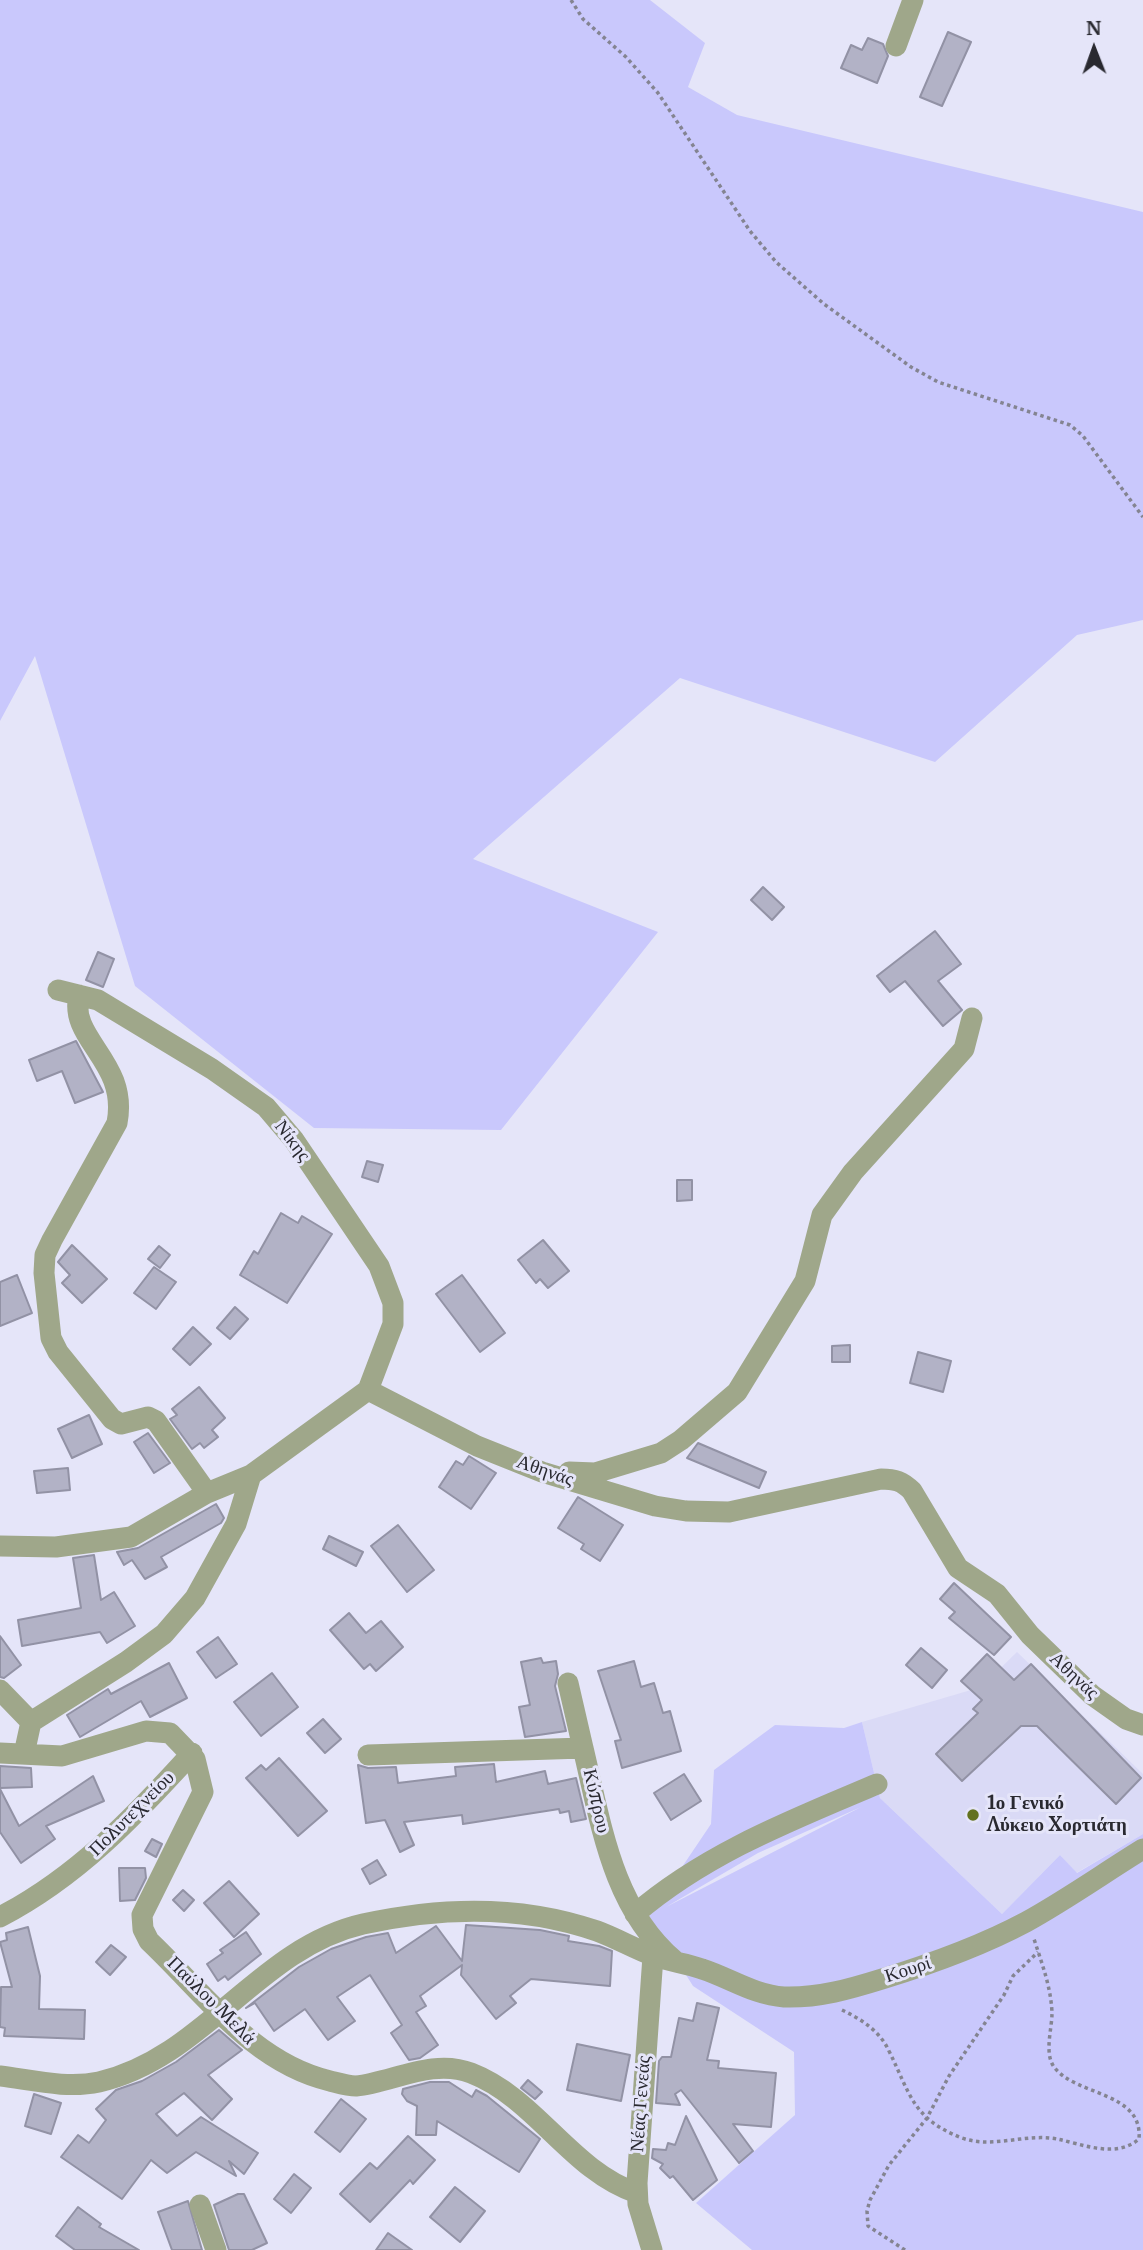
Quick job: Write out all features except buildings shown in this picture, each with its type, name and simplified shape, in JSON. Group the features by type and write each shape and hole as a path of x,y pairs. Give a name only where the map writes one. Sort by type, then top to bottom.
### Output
{"street":[{"path":"896,46 914,0"},
{"name":"Νίκης","path":"58,990 98,1000 212,1069 266,1107 294,1140 379,1266 393,1303 393,1324 387,1345 368,1390"},
{"path":"79,995 77,1013 82,1026 113,1074 120,1108 117,1123 44,1255 51,1338 58,1352 112,1419 121,1424 148,1417 156,1421 207,1493"},
{"path":"542,1472 594,1473 661,1453 681,1440 737,1392 805,1281 822,1215 853,1172 964,1049 972,1018"},
{"path":"0,1546 56,1547 131,1537 207,1493 251,1475 368,1390"},
{"name":"Αθηνάς","path":"368,1390 477,1446 542,1472 655,1506 686,1511 729,1512 894,1479 912,1491 958,1568 996,1594 1030,1635 1092,1695 1126,1719 1143,1725"},
{"path":"24,1754 31,1722 126,1662 164,1634 195,1598 236,1524 251,1475"},
{"path":"568,1683 583,1748"},
{"path":"0,1690 31,1722"},
{"path":"0,1753 71,1754 152,1730 170,1733 192,1753"},
{"name":"Κύπρου","path":"368,1755 583,1748 616,1879 657,1946 678,1963"},
{"name":"Πολυτεχνείου","path":"0,1917 56,1882 107,1843 192,1753"},
{"name":"Παύλου Μελά","path":"192,1753 200,1772 201,1798 142,1915 143,1929 149,1941 257,2047 304,2075 354,2086 441,2068 470,2073 527,2110 608,2181 637,2193"},
{"path":"635,1914 659,1894 727,1851 764,1832 877,1784"},
{"name":"Κουρί","path":"0,2076 58,2083 101,2082 151,2061 221,2012 268,1970 313,1940 361,1925 424,1913 482,1911 550,1918 598,1932 653,1956 698,1967 766,1994 819,1996 904,1972 971,1948 1029,1920 1143,1849"},
{"name":"Νέας Γενεάς","path":"652,2250 637,2193 638,2135 653,1956"},
{"path":"200,2205 216,2250"}],"path":[{"path":"571,0 583,19 626,57 658,93 750,231 776,262 824,304 911,368 964,392 1070,425 1083,436 1143,517"},
{"path":"819,1996 869,2025 889,2050 904,2089 927,2118 961,2137 980,2142 1056,2139 1097,2148 1131,2146 1139,2139 1140,2128 1135,2116 1099,2090 1062,2074 1052,2065 1049,2049 1051,1996 1029,1920"},
{"path":"905,2250 868,2226 867,2211 889,2165 927,2118 949,2076 997,2006 1013,1976 1038,1952"}],"shaded area":[{"path":"0,0 650,0 705,43 688,87 737,115 1143,212 1143,620 1077,635 935,762 680,678 473,859 658,932 501,1130 314,1128 135,986 35,656 0,721"},
{"path":"1017,1652 1143,1774 1143,1834 1076,1873 1060,1855 1002,1914 880,1798 862,1722 971,1690 975,1693"},
{"path":"862,1722 880,1798 1002,1914 1060,1855 1077,1873 1143,1834 1143,2250 752,2250 696,2203 795,2115 794,2052 693,1986 649,1916 711,1824 714,1770 775,1725 844,1728","holes":["861,1807 666,1907 758,1853"]}],"place":[{"name":"1ο Γενικό Λύκειο Χορτιάτη","path":"973,1815"}]}
